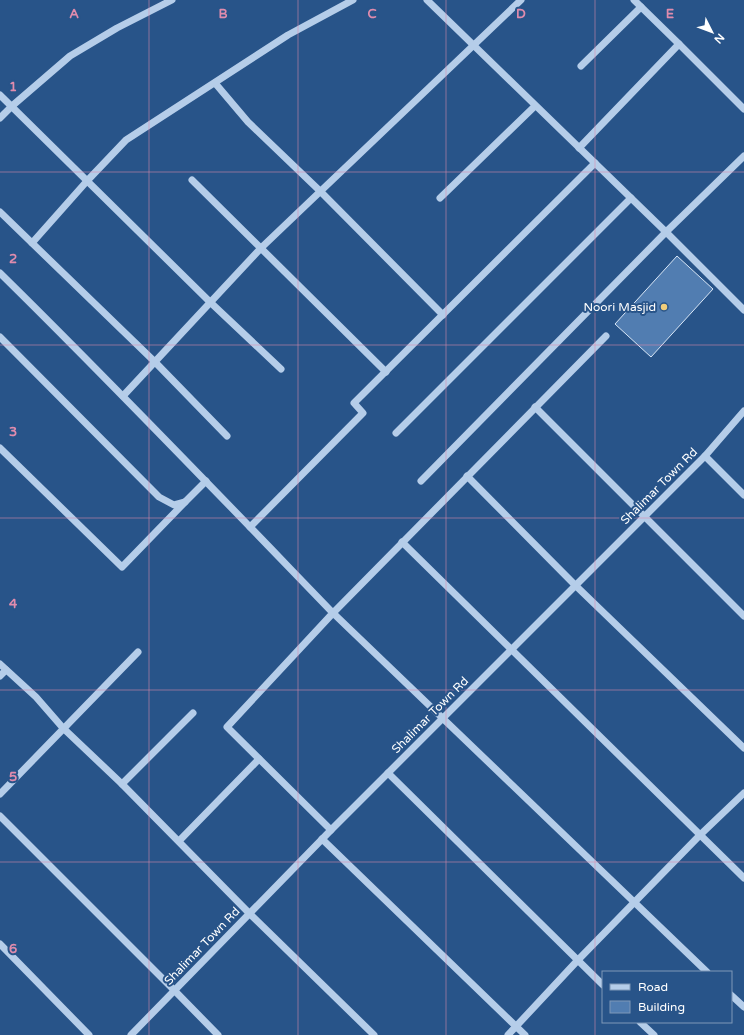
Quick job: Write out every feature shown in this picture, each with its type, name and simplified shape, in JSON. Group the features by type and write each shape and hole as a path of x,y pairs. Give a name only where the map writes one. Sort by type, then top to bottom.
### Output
{"street":[{"path":"0,118 70,56 117,28 172,0"},
{"path":"32,243 126,140 288,35 353,0"},
{"path":"427,0 666,232 744,310"},
{"path":"123,396 261,248 521,0"},
{"path":"634,0 744,109"},
{"path":"581,66 641,7"},
{"path":"579,148 679,44"},
{"path":"215,83 248,122 320,191 443,315"},
{"path":"0,94 210,302 281,369"},
{"path":"440,198 535,106"},
{"path":"421,481 666,232 744,156"},
{"path":"250,527 363,413 354,404 595,163"},
{"path":"192,180 386,372"},
{"path":"396,433 631,198"},
{"path":"0,212 155,362 227,436"},
{"path":"0,273 123,396 333,613 634,904 706,971"},
{"path":"331,830 227,727 333,613 606,336"},
{"path":"0,337 158,497 174,505 185,502"},
{"path":"536,407 744,616"},
{"name":"Shalimar Town Rd","path":"131,1035 322,839 705,456 744,411"},
{"path":"0,448 122,567 206,481"},
{"path":"705,456 744,495"},
{"path":"467,476 575,585 744,748"},
{"path":"402,542 744,878"},
{"path":"0,794 138,652"},
{"path":"0,664 36,697 63,728 122,784 249,914 374,1035"},
{"path":"0,676 6,670"},
{"path":"122,784 193,713"},
{"path":"179,842 259,759"},
{"path":"388,773 602,984"},
{"path":"508,1035 578,960 700,835 744,793"},
{"path":"0,816 218,1035"},
{"path":"322,839 525,1035"},
{"path":"0,944 89,1035"},
{"path":"732,996 744,1007"},
{"path":"641,1023 654,1035"}],"building":[{"name":"Noori Masjid","path":"677,256 713,289 651,357 615,324"}],"place":[{"name":"Noori Masjid","path":"664,307"}]}
